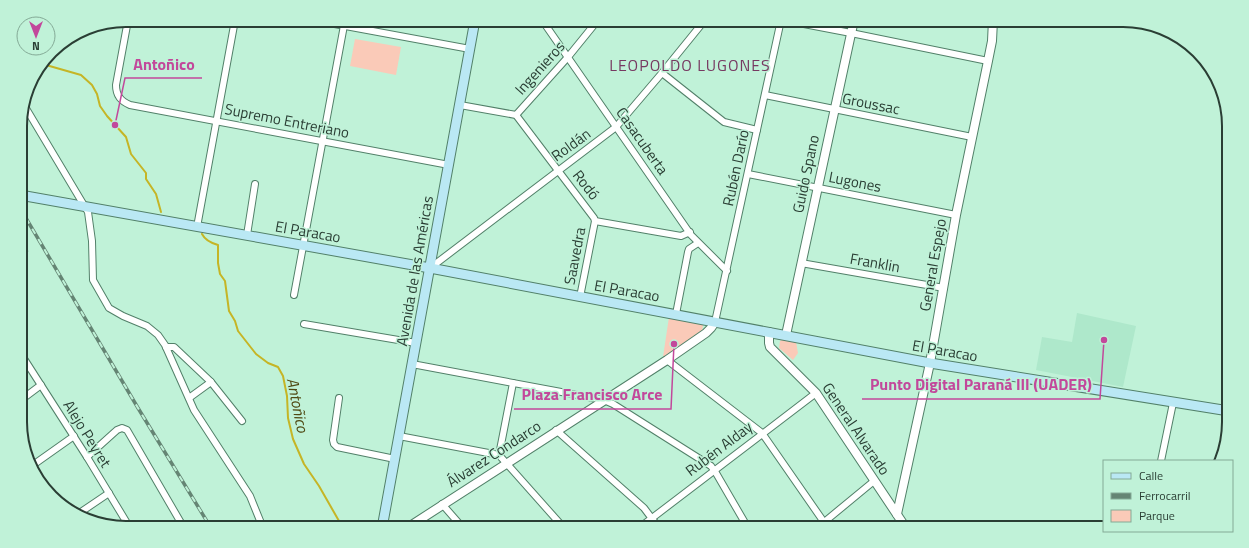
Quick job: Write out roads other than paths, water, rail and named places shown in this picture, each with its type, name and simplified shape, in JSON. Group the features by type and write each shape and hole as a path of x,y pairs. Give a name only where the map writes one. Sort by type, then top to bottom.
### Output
{"main road":[{"name":"Avenida de las Américas","path":"383,521 474,27"},
{"name":"El Paracao","path":"27,196 430,268 930,363 1222,410"}],"street":[{"name":"Supremo Entreriano","path":"127,27 116,91 121,100 130,105 449,165"},
{"path":"197,227 234,27"},
{"path":"294,295 343,27"},
{"path":"363,27 470,49"},
{"name":"Casacuberta","path":"547,27 690,232 726,271"},
{"name":"Ingenieros","path":"516,115 568,57 592,27"},
{"name":"Roldán","path":"430,268 616,127 699,27"},
{"name":"Rubén Darío","path":"715,322 780,27"},
{"path":"819,27 988,61"},
{"name":"Guido Spano","path":"786,335 852,27"},
{"name":"General Espejo","path":"897,514 930,363 956,215 992,41 993,27"},
{"path":"662,73 724,122 757,130"},
{"name":"Groussac","path":"765,95 972,137"},
{"path":"460,105 516,115"},
{"path":"28,112 88,212 92,241 93,280 95,285 109,308 114,312 148,326 158,335 166,346 194,410 250,496 260,521"},
{"name":"Rodó","path":"516,115 595,221 681,236 690,232"},
{"name":"Lugones","path":"748,174 956,215"},
{"path":"247,235 255,184"},
{"name":"Saavedra","path":"580,297 595,221"},
{"path":"676,314 688,252 689,249 698,242"},
{"name":"Franklin","path":"801,263 944,288"},
{"name":"Álvarez Condarco","path":"417,521 506,462 667,360 706,333 715,322"},
{"path":"304,324 416,343"},
{"name":"General Alvarado","path":"769,332 770,347 816,393 902,521"},
{"path":"166,346 174,347 211,382 242,421"},
{"path":"667,360 762,433 823,521"},
{"name":"Alejo Peyret","path":"27,363 87,456 126,521"},
{"path":"412,364 604,400 620,408 711,466 744,521"},
{"path":"188,398 211,382"},
{"path":"499,455 513,383"},
{"path":"27,396 41,385"},
{"name":"Rubén Alday","path":"647,521 816,393"},
{"path":"339,398 333,440 334,444 337,447 395,459"},
{"path":"1162,460 1174,403"},
{"path":"87,456 117,430 122,428 127,430 180,521"},
{"path":"556,430 644,508 655,521"},
{"path":"36,463 74,436"},
{"path":"399,436 499,455 558,521"},
{"path":"830,521 874,481"},
{"path":"83,511 108,493"},
{"path":"442,504 457,521"}],"waterway":[{"name":"Antoñico","path":"48,66 81,75 92,85 97,94 100,106 126,137 131,154 146,173 146,179 156,194 161,212"},
{"name":"Antoñico","path":"202,234 208,241 218,245 218,263 220,274 225,281 229,311 235,321 238,331 256,354 268,363 278,367 283,376 287,396 288,418 293,439 304,464 319,486 339,521"}],"railway":[{"path":"27,220 207,521"}],"place":[{"name":"Antoñico","path":"115,125"},
{"name":"Punto Digital Paraná III (UADER)","path":"1104,340"},
{"name":"Plaza Francisco Arce","path":"674,344"}],"district":[{"name":"LEOPOLDO LUGONES","path":"690,65"}]}
